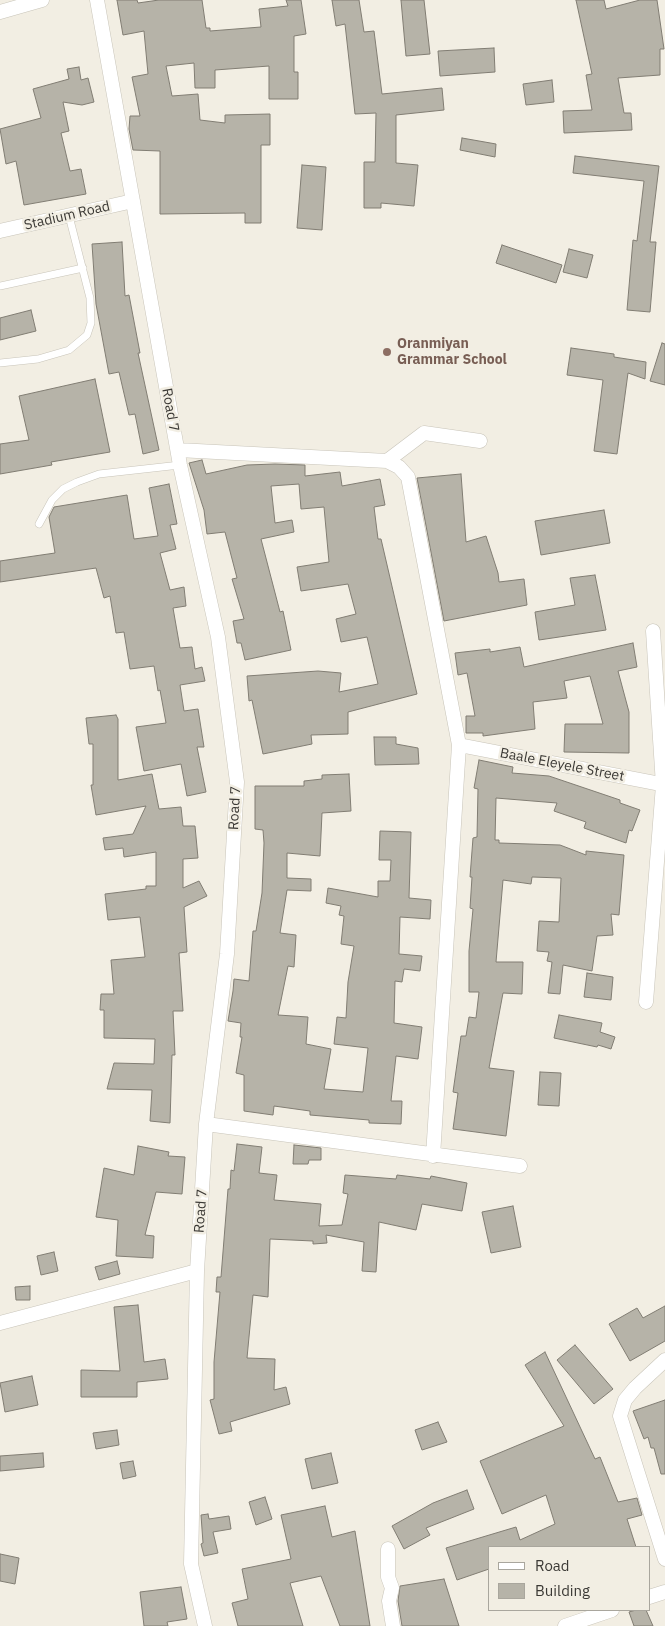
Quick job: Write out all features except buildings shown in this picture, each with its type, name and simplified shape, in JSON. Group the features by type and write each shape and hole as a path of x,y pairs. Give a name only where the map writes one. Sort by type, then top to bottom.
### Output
{"street":[{"path":"0,12 42,0"},
{"name":"Road 7","path":"96,0 180,465 218,637 237,782 227,954 206,1124 197,1271 192,1564 205,1626"},
{"name":"Stadium Road","path":"0,231 133,201"},
{"path":"387,460 424,433 480,441"},
{"path":"178,450 387,460 399,467 408,478 459,745 433,1156"},
{"path":"646,1002 664,785 653,631"},
{"name":"Baale Eleyele Street","path":"459,745 664,785"},
{"path":"206,1124 433,1156 520,1166"},
{"path":"0,1323 197,1271"},
{"path":"665,1360 625,1400 620,1416 665,1559"},
{"path":"388,1548 388,1577 392,1588 389,1601 393,1626"},
{"path":"650,1597 665,1592"},
{"path":"565,1626 609,1611"}],"lane":[{"path":"0,363 38,359 69,350 86,335 91,323 90,298 69,216"},
{"path":"0,286 83,268"},
{"path":"39,524 52,500 63,489 76,482 99,474 180,465"}],"place":[{"name":"Oranmiyan Grammar School","path":"387,352"}]}
